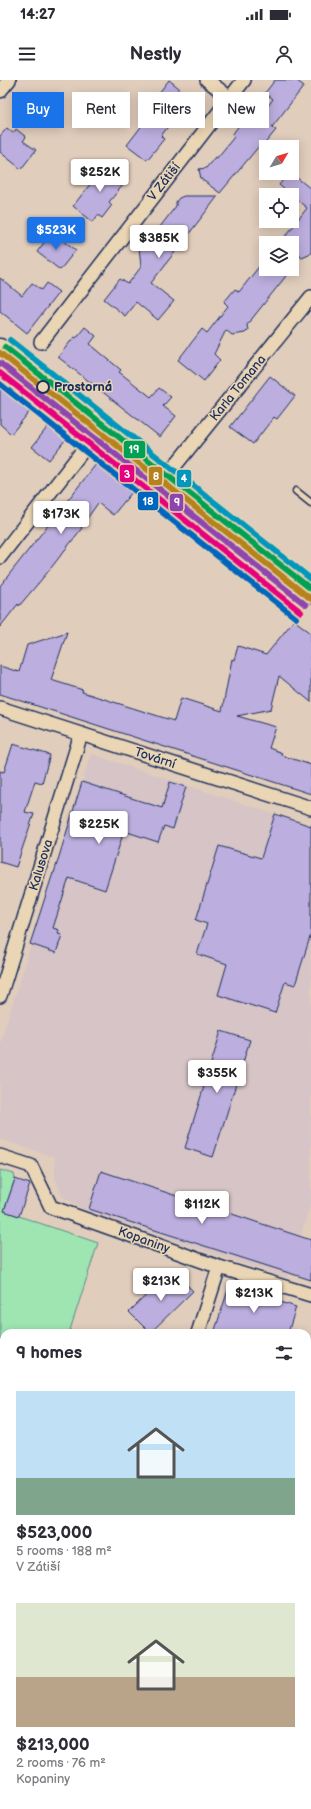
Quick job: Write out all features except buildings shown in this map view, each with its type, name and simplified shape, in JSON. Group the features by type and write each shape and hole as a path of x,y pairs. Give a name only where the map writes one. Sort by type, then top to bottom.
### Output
{"main road":[{"path":"0,348 311,594"}],"street":[{"path":"0,91 9,80"},
{"path":"207,80 222,92"},
{"name":"V Zátiší","path":"235,92 244,80"},
{"name":"V Zátiší","path":"41,342 213,120"},
{"name":"Karla Tomana","path":"165,478 311,297"},
{"path":"2,551 101,427"},
{"name":"Tovární","path":"0,708 311,808"},
{"name":"Kalusova","path":"0,996 81,734"},
{"name":"Kopaniny","path":"0,1156 31,1166 51,1206 219,1267 311,1295"},
{"path":"199,1329 219,1267"}],"lane":[{"path":"296,491 311,503"}],"shaded area":[{"path":"91,754 311,826 311,1203 287,1278 91,1214 62,1196 55,1177 55,1157 0,1139 0,1044"}],"green space":[{"path":"0,1170 14,1174 15,1179 4,1211 98,1243 70,1329 0,1329"}],"transit line":[{"name":"4","path":"10,340 311,579"},
{"name":"19","path":"5,347 311,589"},
{"name":"8","path":"0,353 311,599"},
{"name":"3","path":"0,373 301,612"},
{"name":"18","path":"0,384 296,618"}],"tram line":[{"name":"9","path":"0,363 306,605"}],"place":[{"name":"Prostorná","path":"43,387"}]}
